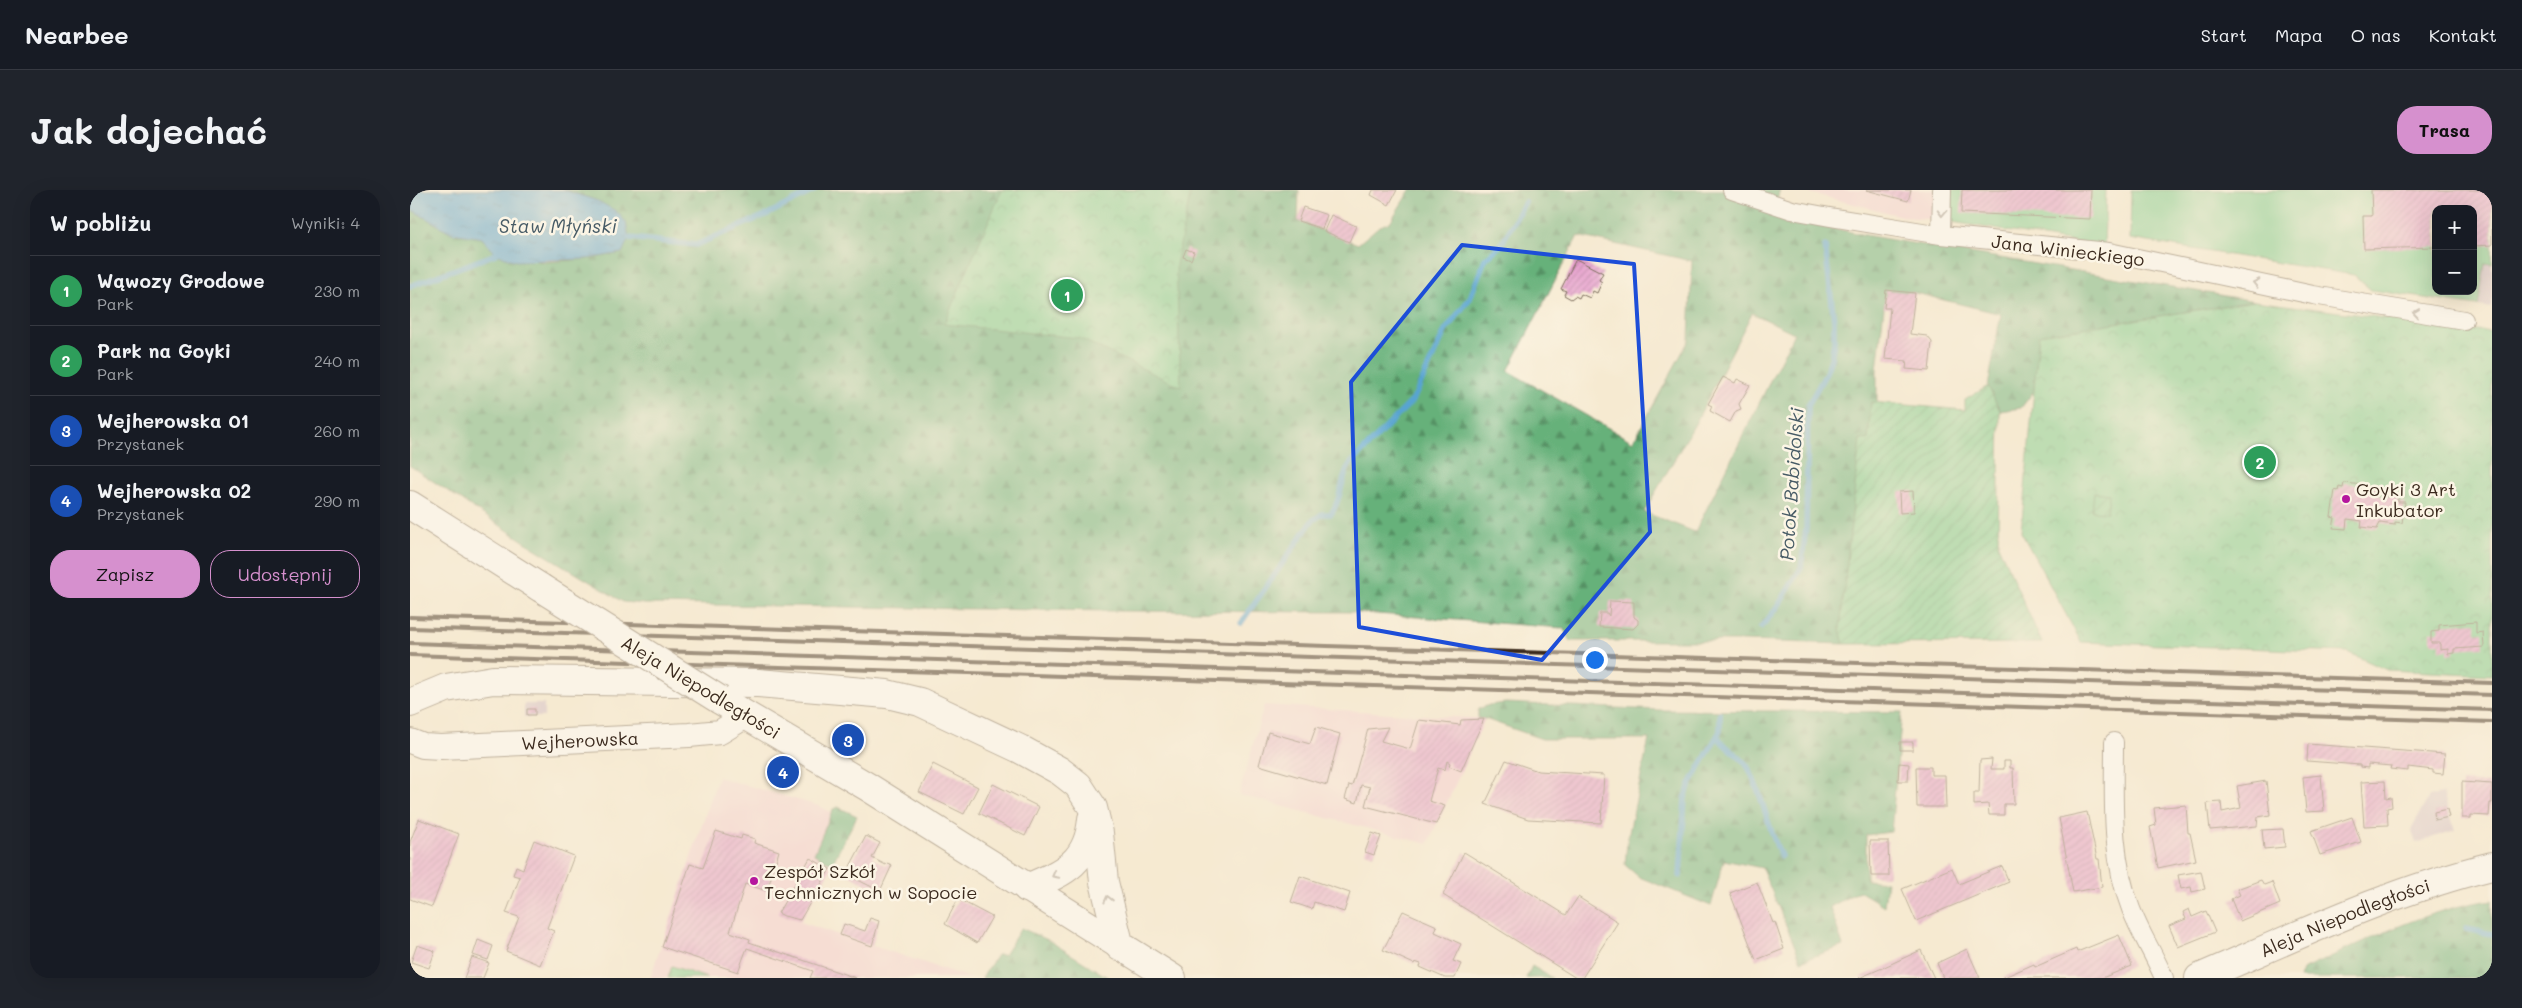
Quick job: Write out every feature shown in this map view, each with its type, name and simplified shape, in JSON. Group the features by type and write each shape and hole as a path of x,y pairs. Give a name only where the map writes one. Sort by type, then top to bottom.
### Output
{"main road":[{"name":"Aleja Niepodległości","path":"410,505 746,716 868,786 1120,947 1172,978"},
{"path":"410,702 446,688 493,680 758,683 887,694 929,706 1036,758 1060,771 1078,785 1093,808 1099,832 1104,882 1120,947"},
{"path":"1027,888 1077,862 1090,838 1093,808"},
{"name":"Aleja Niepodległości","path":"2203,977 2388,898 2447,877 2492,866"}],"street":[{"name":"Jana Winieckiego","path":"1732,190 1792,210 1941,236 2109,252 2313,296 2464,320"},
{"path":"1941,236 1942,190"},
{"name":"Wejherowska","path":"410,741 423,746 442,747 689,735 720,732 746,716"},
{"path":"2114,742 2114,833 2121,877 2131,910 2164,978"}],"highlighted area":[{"path":"1462,245 1634,264 1650,532 1542,660 1359,627 1351,382"}],"shaded area":[{"path":"1797,190 1948,190 1946,221 1906,217"},
{"path":"2485,263 2492,264 2492,308 2478,306"},
{"path":"524,704 544,704 544,717 524,717"},
{"path":"1264,705 1485,719 1428,844 1239,795"},
{"name":"Zespół Szkół Technicznych w Sopocie","path":"718,777 819,806 831,812 814,854 834,865 800,922 971,978 650,978"},
{"path":"2443,793 2455,830 2416,843 2411,829 2429,797"}],"green space":[{"path":"564,190 1299,190 1298,221 1358,244 1378,227 1390,222 1410,190 1780,190 1771,215 1870,236 2255,301 2039,335 2034,391 2021,408 2000,411 1988,386 2001,314 1915,293 1886,290 1877,370 1877,403 1871,402 1868,440 1860,440 1840,629 1844,644 1745,641 1571,641 1563,628 1351,612 1110,611 644,604 623,602 534,548 410,466 410,209 452,233 482,238 496,254 544,262 587,259 622,253 598,201","holes":["1578,236 1692,261 1689,340 1633,442 1508,371","1752,313 1794,333 1695,532 1644,512 1695,424"]},
{"path":"1002,190 1191,190 1176,265 1181,387 1079,338 944,324"},
{"path":"1948,190 2106,190 2104,247 1946,221"},
{"path":"2131,190 2492,190 2492,264 2485,263 2478,306 2371,290 2354,275 2130,239"},
{"path":"2255,301 2492,332 2492,675 2387,670 2347,652 2081,642 2021,532 2039,335"},
{"path":"1988,386 2000,411 1998,545 2042,643 1844,644 1840,629 1860,439 1868,440 1871,402 1965,410 1965,400"},
{"path":"2094,492 2109,494 2107,512 2092,511"},
{"path":"1506,703 1660,710 1902,712 1891,832 1866,835 1866,880 1887,882 1884,906 1859,891 1830,907 1843,946 1801,961 1762,868 1724,860 1711,906 1639,877 1625,865 1627,842 1649,739 1542,739 1485,719 1478,719 1478,709 1489,705"},
{"path":"838,807 857,816 832,864 814,854 833,809"},
{"path":"2492,900 2492,978 2299,978 2302,970 2395,928 2442,911"},
{"path":"1021,928 1048,940 1109,978 982,978 997,955 1004,955"},
{"path":"672,966 707,978 668,978"},
{"path":"1532,966 1552,978 1526,978"}],"water":[{"name":"Staw Młyński","path":"410,190 564,190 598,201 616,211 626,222 629,238 622,253 587,259 516,261 496,254 482,238 452,233 410,209"}],"building":[{"path":"1373,190 1397,190 1389,205 1371,195"},
{"path":"1866,190 1911,190 1908,201"},
{"path":"1962,190 2091,190 2090,219 1961,213"},
{"path":"2371,190 2492,190 2492,245 2477,246 2477,205 2432,205 2432,247 2364,249 2363,216 2372,216"},
{"path":"1303,207 1327,215 1322,229 1298,221"},
{"path":"1331,215 1356,226 1349,242 1324,231"},
{"path":"1186,249 1194,252 1191,260 1183,257"},
{"path":"1576,259 1603,273 1599,280 1602,282 1597,293 1593,291 1590,298 1581,294 1579,298 1575,296 1571,299 1564,295 1566,291 1561,289"},
{"path":"1886,290 1915,293 1910,334 1927,336 1932,342 1929,371 1906,369 1907,361 1885,359 1890,308 1884,308"},
{"path":"1723,377 1735,383 1737,379 1750,385 1739,404 1741,409 1736,411 1730,422 1710,411 1712,406 1708,404"},
{"path":"2344,483 2364,485 2363,494 2371,486 2377,487 2381,496 2394,496 2398,499 2398,502 2405,502 2402,523 2395,522 2395,525 2380,523 2377,529 2361,527 2362,521 2347,519 2346,529 2333,528 2335,518 2331,517 2335,490 2338,491 2339,487 2343,488"},
{"path":"1913,491 1914,512 1900,513 1899,492"},
{"path":"1610,601 1634,602 1634,617 1638,620 1638,624 1633,629 1599,627 1600,613 1607,613 1609,616"},
{"path":"2476,622 2476,633 2483,632 2484,647 2454,649 2454,653 2448,654 2448,649 2440,650 2440,643 2431,643 2431,632 2439,631 2439,625"},
{"path":"527,709 535,709 535,715 527,715"},
{"path":"1484,719 1461,771 1449,766 1450,763 1447,761 1445,770 1438,768 1429,801 1445,806 1436,824 1365,806 1370,787 1361,785 1357,803 1345,799 1349,785 1352,786 1368,729 1388,727 1381,741 1410,749 1419,720 1460,725 1461,720"},
{"path":"1316,727 1340,734 1327,785 1259,765 1268,732 1310,744"},
{"path":"1900,742 1913,742 1913,750 1900,750"},
{"path":"2308,744 2445,754 2443,774 2433,773 2433,770 2408,767 2408,771 2390,769 2391,766 2368,764 2368,768 2360,767 2360,765 2307,761"},
{"path":"1992,759 1991,769 2004,769 2004,761 2010,761 2010,768 2013,768 2014,804 2004,804 2004,815 1989,815 1988,804 1974,805 1974,793 1979,793 1980,760"},
{"path":"1506,760 1538,771 1604,775 1601,823 1528,819 1485,804"},
{"path":"1899,763 1909,764 1908,781 1898,781"},
{"path":"933,764 978,787 964,814 919,792"},
{"path":"1916,767 1931,767 1931,775 1945,775 1946,807 1917,807"},
{"path":"2321,775 2324,811 2306,812 2303,777"},
{"path":"2266,781 2270,815 2258,817 2257,826 2210,830 2207,803 2221,802 2222,812 2241,808 2237,786"},
{"path":"2385,781 2386,798 2391,797 2392,807 2387,808 2388,825 2364,826 2361,782"},
{"path":"2462,782 2492,784 2492,803 2490,803 2489,816 2471,815 2471,818 2462,818"},
{"path":"993,784 1039,807 1025,836 979,813"},
{"path":"2186,805 2188,833 2190,833 2196,860 2158,868 2150,827 2156,825 2154,808"},
{"path":"2447,809 2449,817 2435,820 2434,812"},
{"path":"2087,812 2097,859 2099,859 2102,887 2073,892 2059,818"},
{"path":"2352,817 2361,842 2320,855 2311,831"},
{"path":"419,819 459,834 432,907 410,899 410,842"},
{"path":"2283,829 2285,847 2264,849 2262,830"},
{"path":"716,831 741,839 742,835 755,839 754,843 779,851 767,891 745,884 730,932 750,939 749,942 856,978 810,978 813,971 747,948 738,972 662,947 690,864 703,868"},
{"path":"1372,833 1381,836 1374,855 1365,852"},
{"path":"866,836 880,843 872,858 886,865 887,863 892,865 880,891 846,874"},
{"path":"534,840 574,856 547,928 554,931 540,965 506,951 519,917 506,913 520,877 513,875 516,866 523,869"},
{"path":"1870,841 1888,841 1889,876 1871,876"},
{"path":"1464,852 1566,915 1578,897 1618,922 1582,978 1576,978 1443,895"},
{"path":"810,858 830,869 800,920 778,913"},
{"path":"2002,866 2009,882 1916,921 1902,889 1952,868 1959,884"},
{"path":"2201,871 2205,889 2192,892 2191,887 2181,889 2178,875"},
{"path":"1300,876 1350,893 1344,912 1314,902 1312,909 1291,902"},
{"path":"2261,880 2264,885 2272,882 2280,904 2240,921 2231,899 2240,895 2237,889"},
{"path":"1757,882 1773,923 1775,922 1784,949 1756,960 1730,893"},
{"path":"958,899 992,917 977,943 945,924"},
{"path":"2189,909 2192,917 2206,911 2215,932 2178,947 2169,926 2186,919 2183,912"},
{"path":"1403,911 1437,926 1435,932 1461,944 1453,961 1461,964 1455,978 1445,978 1420,967 1421,964 1415,962 1414,964 1383,950"},
{"path":"870,918 879,921 872,946 840,935 844,924 865,931"},
{"path":"2119,935 2132,966 2102,978 2002,978 2034,964 2035,967 2076,949 2077,952"},
{"path":"478,940 493,946 488,960 473,955"},
{"path":"417,945 435,951 429,968 411,962"},
{"path":"1967,949 1980,978 1943,978 1937,963"},
{"path":"1921,950 1934,978 1859,978 1880,969"},
{"path":"472,957 489,963 483,978 464,978"}],"waterway":[{"path":"629,238 696,245 768,214 815,190"},
{"path":"1241,623 1312,521 1322,514 1331,514 1335,508 1344,476 1350,464 1413,400 1445,331 1470,298 1485,259 1501,245 1525,202"},
{"name":"Potok Babidolski","path":"1761,627 1777,608 1801,568 1806,528 1808,405 1825,375 1831,359 1834,342 1834,321 1825,246"},
{"path":"410,286 496,254 500,249"},
{"name":"Potok Babidolski","path":"1680,876 1685,798 1690,784 1720,731 1720,714"},
{"path":"1718,737 1749,769 1781,856"},
{"path":"2466,929 2492,934"}],"railway":[{"path":"410,617 2492,683"},
{"path":"410,628 2492,695"},
{"path":"410,643 2492,710"},
{"path":"410,655 2492,722"}],"place":[{"name":"Wąwozy Grodowe","path":"1067,295"},
{"name":"Park na Goyki","path":"2260,462"},
{"name":"Goyki 3 Art Inkubator","path":"2346,499"},
{"name":"Wejherowska 01","path":"848,740"},
{"name":"Wejherowska 02","path":"783,772"},
{"name":"Zespół Szkół Technicznych w Sopocie","path":"754,881"}]}
